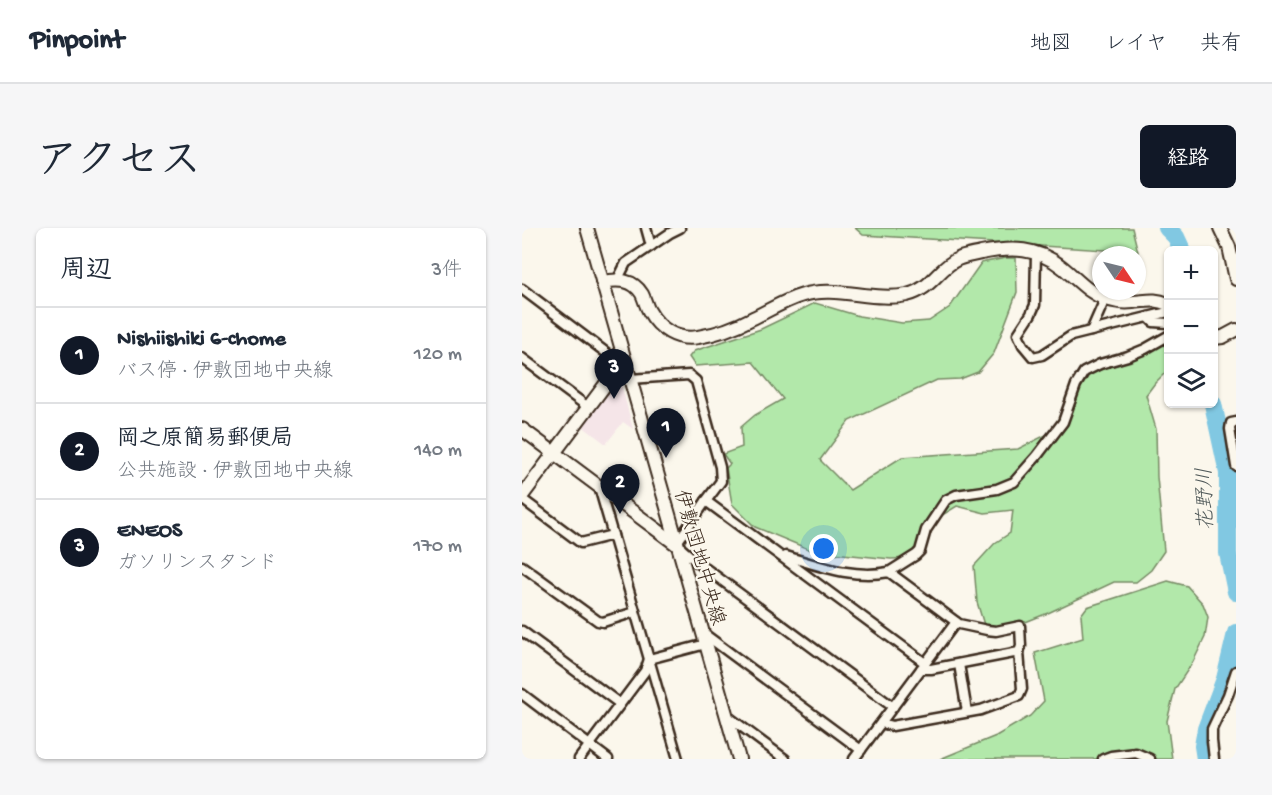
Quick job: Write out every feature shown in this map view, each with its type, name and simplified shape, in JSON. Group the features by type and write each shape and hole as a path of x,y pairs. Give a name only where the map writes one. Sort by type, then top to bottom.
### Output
{"street":[{"name":"伊敷団地中央線","path":"586,228 739,759"},
{"path":"646,228 651,246"},
{"path":"618,279 626,263 680,228"},
{"path":"1220,228 1229,247 1236,279"},
{"path":"602,282 618,279 629,282 642,295 650,312 661,327 669,333 687,338 696,338 731,328 787,300 814,292 880,296 907,294 924,288 947,266 958,259 995,250 1018,249 1048,257 1092,292"},
{"path":"1036,253 1035,305 1018,334 1023,345 1033,357 1042,355 1071,336 1164,313"},
{"path":"522,290 608,354 626,363 617,369 522,498 580,543 613,535"},
{"path":"1091,331 1105,300"},
{"path":"1110,300 1124,303 1144,300"},
{"path":"1146,300 1164,302"},
{"path":"1148,317 1153,322 1164,323"},
{"path":"1218,338 1236,330"},
{"path":"780,554 851,574 874,575 889,572 920,551 926,530 946,500 956,495 997,489 1014,482 1063,422 1076,385 1084,372 1100,364 1145,350 1164,338"},
{"path":"522,357 588,407"},
{"path":"630,380 689,375 696,381 722,481 676,544"},
{"path":"1236,422 1231,423 1230,429 1236,466"},
{"path":"522,429 676,544 696,562 893,707"},
{"path":"599,487 678,759"},
{"path":"706,501 780,554 923,666 931,669 1019,652"},
{"path":"522,566 598,621 603,622 635,612"},
{"path":"881,723 892,726 981,710 1019,696 1022,689 1019,652 1020,626 996,631 956,622 889,572"},
{"path":"854,759 956,622"},
{"path":"522,631 620,704"},
{"path":"649,659 704,638 861,750"},
{"path":"579,759 645,671 649,659"},
{"path":"959,664 967,712"},
{"path":"1212,758 1212,729 1236,671"},
{"path":"522,694 608,759"},
{"path":"726,716 785,759"},
{"path":"1103,759 1136,753 1149,759"}],"shaded area":[{"path":"619,376 633,429 623,422 606,444 582,426"}],"green space":[{"path":"855,228 1132,228 1136,246 1092,246 1092,249 863,235"},
{"path":"1016,258 1017,292 994,353 978,372 960,379 937,380 849,421 820,460 850,490 902,457 1018,449 1068,424 1078,392 1089,374 1143,355 1164,342 1164,374 1146,395 1156,429 1157,477 1164,551 1151,570 1136,582 1114,582 1018,625 990,627 984,625 977,602 974,566 995,543 1010,533 1013,510 985,513 957,506 934,520 911,558 891,559 813,551 755,527 732,504 726,468 730,464 723,454 742,447 741,427 755,415 783,399 753,362 695,366 689,357 694,351 761,329 815,303 859,316 902,323 929,321 950,307 981,263"},
{"path":"1168,581 1187,586 1203,604 1208,617 1205,637 1193,662 1175,689 1167,721 1172,759 940,759 996,736 1030,716 1044,701 1035,653 1083,638 1081,615 1087,607"}],"waterway":[{"name":"花野川","path":"1167,228 1176,237 1180,246"},
{"name":"花野川","path":"1214,408 1228,473 1228,553 1236,592"},
{"name":"花野川","path":"1205,759 1203,746 1206,729 1225,679 1236,633"}],"place":[{"name":"ENEOS","path":"614,399"},
{"name":"Nishiishiki 6-chome","path":"666,458"},
{"name":"岡之原簡易郵便局","path":"620,514"}]}
